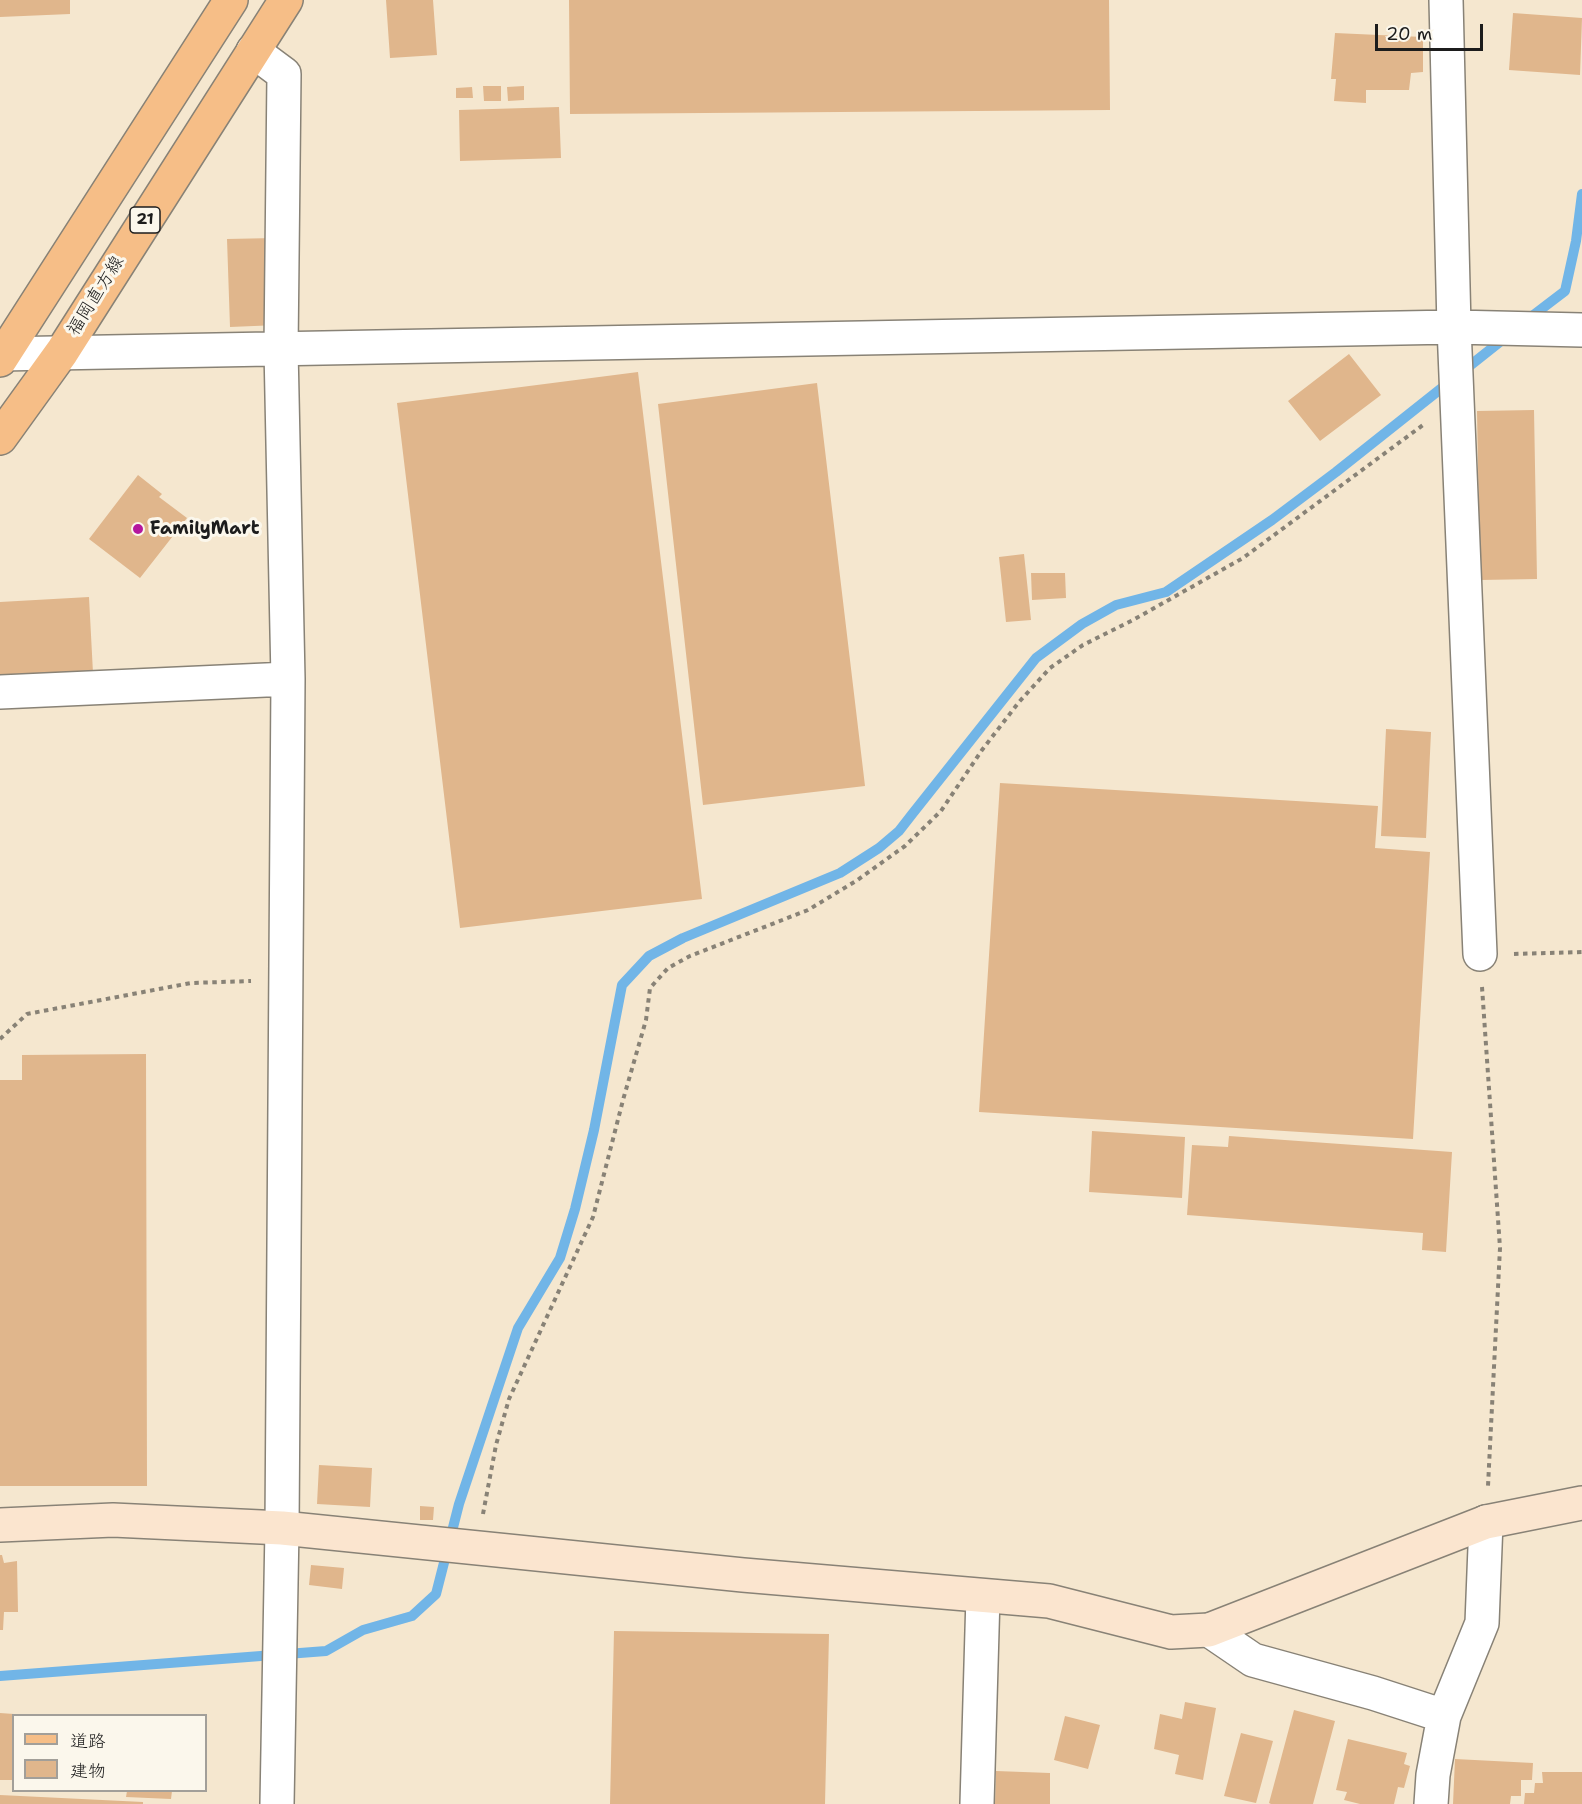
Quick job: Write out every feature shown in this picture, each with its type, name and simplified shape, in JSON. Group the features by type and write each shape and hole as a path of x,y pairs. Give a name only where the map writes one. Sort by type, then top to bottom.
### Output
{"main road":[{"name":"21","path":"1,356 231,0"},
{"name":"福岡直方線","path":"0,438 62,352 286,0"}],"street":[{"path":"1446,0 1454,327 1480,954"},
{"path":"253,51 284,74 281,349 288,679 282,1528 277,1804"},
{"path":"1,356 62,352 1454,327 1582,330"},
{"path":"0,692 288,679"},
{"path":"0,1525 114,1520 282,1528 743,1575 1049,1601 1171,1632 1209,1630 1486,1522 1582,1503"},
{"path":"1431,1804 1433,1775 1444,1716 1482,1623 1486,1522"},
{"path":"977,1804 983,1596"},
{"path":"1209,1630 1253,1660 1373,1693 1444,1716"}],"path":[{"path":"479,1548 480,1526 496,1445 509,1399 593,1217 622,1100 646,1020 650,988 668,968 690,956 808,910 905,846 941,811 982,750 1019,702 1050,668 1083,645 1143,615 1243,558 1457,400"},
{"path":"1486,1522 1500,1248 1480,954 1582,952"},
{"path":"0,1039 27,1014 190,983 285,980"}],"building":[{"path":"0,0 70,0 70,14 0,17"},
{"path":"386,0 433,0 437,55 390,58"},
{"path":"569,0 1109,0 1110,110 570,114"},
{"path":"1513,13 1582,18 1580,75 1509,70"},
{"path":"1335,33 1423,37 1423,72 1411,73 1409,90 1366,90 1366,103 1334,101 1336,79 1331,79"},
{"path":"483,86 501,86 501,101 484,101"},
{"path":"524,86 524,100 508,101 507,87"},
{"path":"472,87 473,98 456,98 456,88"},
{"path":"559,107 561,158 460,161 459,110"},
{"path":"275,238 278,325 230,327 227,239"},
{"path":"1349,354 1381,395 1320,441 1288,401"},
{"path":"638,372 702,899 460,928 397,403"},
{"path":"817,383 865,786 703,805 658,404"},
{"path":"1534,410 1537,579 1480,580 1477,411"},
{"name":"FamilyMart","path":"138,475 162,494 159,497 187,518 140,578 89,539"},
{"path":"1024,554 1031,620 1006,622 999,557"},
{"path":"1031,573 1065,573 1066,598 1032,600"},
{"path":"89,597 93,673 0,679 0,602"},
{"path":"1386,729 1431,732 1426,838 1381,836"},
{"path":"1000,783 1378,806 1375,848 1430,852 1413,1139 979,1112"},
{"path":"146,1054 147,1486 0,1486 0,1080 22,1080 22,1055"},
{"path":"1092,1131 1185,1137 1182,1198 1089,1192"},
{"path":"1229,1136 1452,1152 1446,1252 1422,1250 1423,1233 1187,1215 1192,1145 1228,1147"},
{"path":"319,1465 372,1468 370,1507 317,1504"},
{"path":"420,1506 434,1507 433,1520 420,1520"},
{"path":"0,1555 4,1563 17,1561 18,1612 4,1612 3,1630 0,1630"},
{"path":"311,1565 344,1568 342,1589 309,1585"},
{"path":"614,1631 829,1634 825,1804 610,1804"},
{"path":"1185,1702 1216,1708 1203,1780 1175,1774 1179,1755 1154,1749 1160,1714 1182,1719"},
{"path":"1294,1710 1335,1721 1313,1804 1271,1804 1269,1803"},
{"path":"0,1713 14,1714 12,1714 12,1780 0,1780"},
{"path":"1065,1716 1100,1725 1088,1769 1054,1760"},
{"path":"1241,1733 1273,1741 1256,1803 1224,1796"},
{"path":"1348,1739 1407,1753 1404,1764 1410,1766 1404,1788 1398,1787 1394,1804 1360,1804 1344,1800 1347,1792 1336,1790"},
{"path":"1455,1759 1533,1763 1532,1780 1521,1780 1521,1796 1511,1796 1510,1804 1453,1804"},
{"path":"996,1771 1050,1773 1050,1804 995,1804"},
{"path":"1542,1772 1582,1772 1582,1804 1524,1804 1525,1793 1534,1793 1535,1783 1543,1783"},
{"path":"127,1792 172,1792 171,1799 126,1797"},
{"path":"0,1795 143,1802 143,1804 0,1804"}],"waterway":[{"path":"1527,320 1565,291 1576,241 1582,194"},
{"path":"0,1676 326,1651 363,1630 412,1616 436,1594 459,1504 518,1328 560,1258 575,1209 594,1130 622,985 649,956 683,938 840,873 879,848 899,831 1036,658 1082,624 1116,605 1166,592 1272,520 1506,337"}],"place":[{"name":"FamilyMart","path":"138,529"}]}
